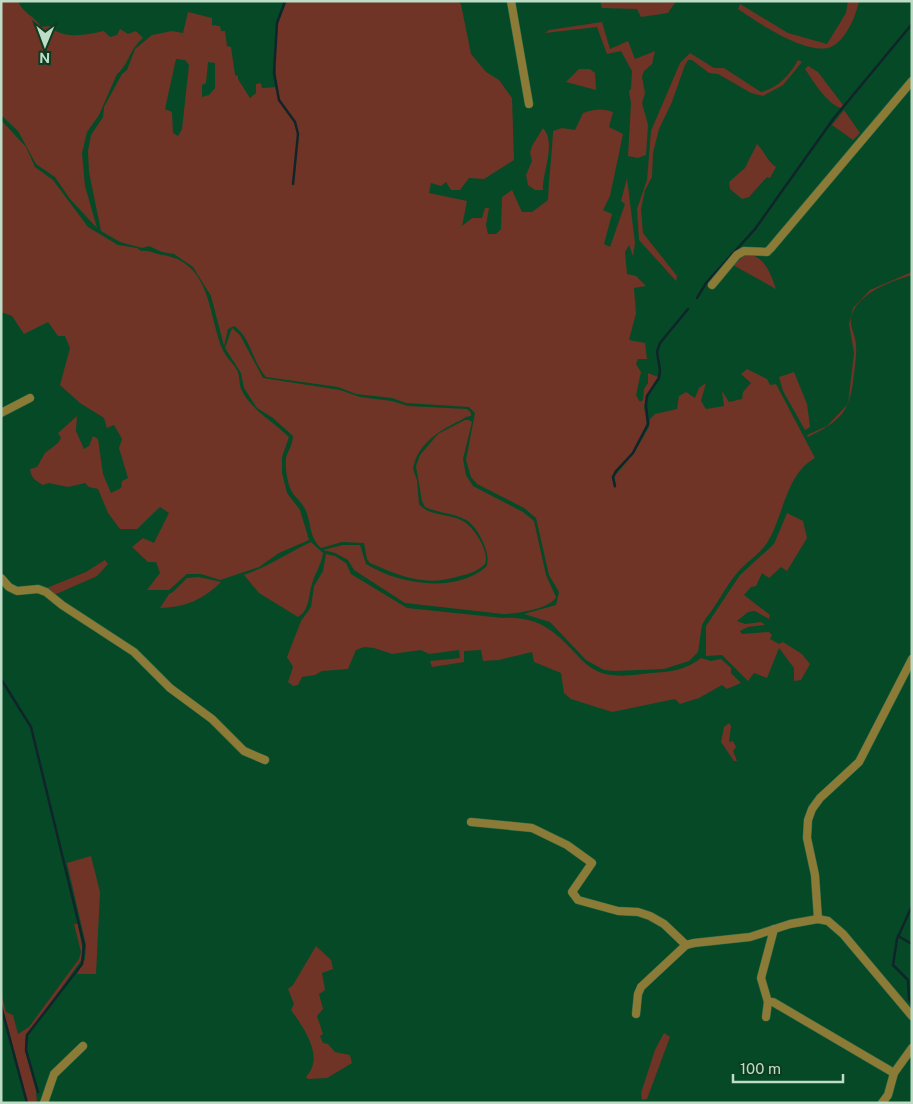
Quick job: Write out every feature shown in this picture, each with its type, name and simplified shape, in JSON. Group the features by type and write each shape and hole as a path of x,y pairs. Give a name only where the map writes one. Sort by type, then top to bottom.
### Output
{"street":[{"path":"511,1 530,104"},
{"path":"712,285 737,255 744,251 767,252 771,248 912,81"},
{"path":"1,413 30,398"},
{"path":"1,578 9,588 17,591 38,589 46,592 62,605 134,652 170,688 212,719 244,751 265,760"},
{"path":"818,919 815,875 807,838 810,815 820,798 851,771 864,753 912,659"},
{"path":"471,822 532,828 566,845 592,863 572,892 578,900 618,911 638,912 650,916 664,924 686,945"},
{"path":"636,1014 638,994 641,987 686,945 750,937 805,920 822,919 836,926 912,1016"},
{"path":"766,1017 768,1002 761,978 774,929"},
{"path":"768,1002 773,1002 894,1074"},
{"path":"44,1103 54,1074 83,1046"},
{"path":"882,1103 888,1095 894,1074 912,1048"}],"shaded area":[{"path":"1,1 18,1 22,9 41,27 49,26 68,35 104,31 110,37 117,35 120,29 128,34 136,31 143,38 117,74 99,115 87,132 82,153 85,186 97,228 70,199 55,177 36,164 18,131 1,115"},
{"path":"287,1 457,1 461,4 471,54 486,72 499,80 512,98 514,160 484,179 469,178 460,190 451,190 446,182 441,186 431,183 429,193 467,201 462,226 472,218 482,218 485,208 489,208 486,225 488,234 496,234 501,229 502,197 512,190 522,212 532,212 548,200 553,131 562,128 575,130 583,113 594,110 613,112 609,127 623,134 610,196 603,210 612,214 604,244 610,247 625,204 621,201 627,178 635,243 633,256 629,245 625,252 627,274 636,276 646,286 634,288 636,313 629,340 645,343 647,359 638,359 636,364 641,372 636,395 640,402 643,400 644,389 648,383 648,373 658,377 646,396 644,407 647,423 632,452 612,477 614,488 616,487 614,477 634,453 649,427 650,419 655,414 677,409 679,396 686,392 695,398 699,388 706,383 701,401 706,409 724,406 722,391 729,402 742,399 743,392 751,383 741,374 747,369 767,379 770,385 776,384 815,458 805,465 791,485 767,543 737,573 706,618 702,625 698,652 689,661 664,669 604,670 586,660 550,622 524,614 556,605 559,592 549,575 536,518 524,508 477,484 471,477 466,460 475,413 469,407 406,403 392,398 356,394 338,387 266,377 244,336 234,326 228,329 224,346 211,296 193,267 174,254 162,252 149,246 142,248 120,242 101,231 89,172 88,151 91,135 103,117 104,107 122,74 127,70 135,49 152,35 172,31 183,33 188,12 212,18 212,25 220,26 221,31 225,31 227,46 231,47 235,75 238,76 250,98 256,93 256,84 261,83 262,88 277,87 275,62 277,26","holes":["176,59 185,60 189,65 182,129 178,136 173,133 172,112 165,109","208,62 215,63 215,88 209,95 202,97 202,85 206,83"]},
{"path":"600,1 676,1 668,13 641,17 637,9 602,8"},
{"path":"848,1 859,1 846,33 831,47 821,48 809,47 783,36 738,9 740,4 788,33 827,44 846,13"},
{"path":"602,22 610,49 628,41 635,59 655,51 652,64 644,71 642,77 645,93 642,103 648,125 646,155 638,158 628,156 631,103 629,91 631,89 632,71 621,51 607,54 597,27 545,33 549,30"},
{"path":"690,53 714,68 724,68 761,92 783,80 798,60 802,62 783,85 763,96 751,93 718,74 709,73 692,60 688,60 685,65 672,102 659,129 653,153 652,177 645,190 641,209 643,233 677,276 676,281 639,240 637,209 647,180 651,131 680,63"},
{"path":"808,66 818,72 843,105 841,108 830,102 821,92 805,69"},
{"path":"579,69 590,69 595,73 596,90 566,82"},
{"path":"844,110 860,133 853,140 832,125"},
{"path":"1,120 26,147 35,167 53,180 88,227 118,245 137,248 141,251 179,260 190,268 199,279 210,305 222,348 239,375 241,389 256,409 289,437 282,457 282,473 287,493 300,510 309,540 279,553 259,567 220,580 201,574 187,574 169,590 147,590 160,573 156,562 148,562 132,547 143,538 154,543 169,513 160,507 137,529 120,529 108,513 98,489 89,487 85,483 68,487 49,483 43,485 33,477 30,469 37,467 45,453 58,443 61,438 58,433 77,416 76,431 84,449 89,446 93,436 98,439 103,474 111,493 121,488 122,481 128,478 119,448 122,439 114,425 107,428 104,418 80,403 60,385 70,348 65,336 58,336 48,322 24,334 12,316 1,312"},
{"path":"543,128 549,142 548,158 543,190 535,190 528,185 526,175 532,161 530,153 532,146"},
{"path":"757,144 776,167 770,178 767,177 749,197 742,199 730,189 729,182 745,168"},
{"path":"745,255 752,255 762,261 776,289 733,265"},
{"path":"912,272 912,275 886,284 869,294 856,306 852,314 851,321 856,352 852,387 848,402 854,353 849,324 853,308 870,290"},
{"path":"232,328 240,335 263,378 340,390 360,397 392,401 408,406 467,409 471,416 435,435 423,446 415,460 413,469 417,480 419,504 429,511 458,519 467,524 480,540 485,553 485,564 470,573 447,579 436,581 414,579 370,563 367,559 364,543 342,542 321,548 314,539 305,509 292,493 288,483 286,458 293,436 273,418 257,408 244,388 241,373 225,348"},
{"path":"794,372 807,404 810,427 805,430 783,391 779,377"},
{"path":"847,405 836,420 829,425 808,437 807,435 827,426"},
{"path":"465,420 472,422 463,459 466,475 473,486 523,512 534,521 546,575 556,597 553,601 540,608 503,614 405,603 354,570 348,560 335,553 323,550 343,545 360,545 366,564 394,577 426,583 459,581 486,567 488,562 487,555 482,540 469,522 459,517 425,507 422,501 416,466 420,455 438,434"},
{"path":"787,513 803,521 807,538 787,571 781,567 769,578 762,573 756,586 751,587 744,595 770,615 769,619 755,611 748,612 737,621 745,624 761,622 765,625 748,627 740,631 742,634 769,632 772,635 770,639 779,644 783,642 802,654 810,664 801,680 794,681 794,668 779,648 767,678 754,673 748,681 722,655 706,656 706,626 740,575 774,544"},
{"path":"311,542 323,553 312,584 307,607 298,617 259,593 244,575"},
{"path":"326,554 335,556 346,563 351,574 407,608 526,619 535,622 552,631 592,668 608,675 623,676 665,672 684,668 701,658 711,661 721,659 731,668 731,673 741,683 727,689 722,685 699,698 680,704 675,699 612,712 571,699 564,693 561,673 534,662 532,652 499,660 483,661 481,650 464,651 464,662 432,667 430,661 460,658 459,650 429,654 421,650 392,654 364,647 356,650 348,669 322,671 315,675 302,677 298,685 293,686 288,682 293,667 287,657 301,621 311,607 314,586 323,571"},
{"path":"105,560 108,564 97,576 54,595 44,589 86,572"},
{"path":"199,577 221,582 201,598 169,608 160,608 169,594 187,578"},
{"path":"729,723 731,726 729,742 733,741 736,747 733,751 737,761 734,761 721,742 724,727"},
{"path":"91,856 100,892 96,974 77,974 85,959 86,945 67,863"},
{"path":"74,924 78,924 83,952 82,959 25,1039 25,1051 36,1091 37,1103 28,1103 1,1001 1,993 6,1012 13,1015 18,1034 29,1027 79,959 81,952"},
{"path":"316,946 331,960 333,969 322,973 325,990 319,994 323,1009 317,1016 323,1034 320,1036 323,1043 328,1044 335,1052 350,1055 352,1063 327,1078 308,1079 306,1077 314,1061 313,1052 302,1025 291,1010 294,1004 288,989 293,985"},
{"path":"664,1033 670,1037 647,1099 642,1100 641,1093 655,1050"}],"waterway":[{"path":"285,1 277,23 274,73 279,100 295,122 298,134 293,184"},
{"path":"697,298 706,283 755,229 834,118 912,24"},
{"path":"615,486 613,477 616,471 633,453 648,424 647,396 659,378 660,370 657,352 660,343 688,309"},
{"path":"1,679 31,727 84,945 82,964 27,1035 26,1050 38,1092"},
{"path":"912,906 897,939 893,965 908,980 909,999 912,1004"},
{"path":"898,936 912,944"},
{"path":"1,1006 27,1103"}]}
